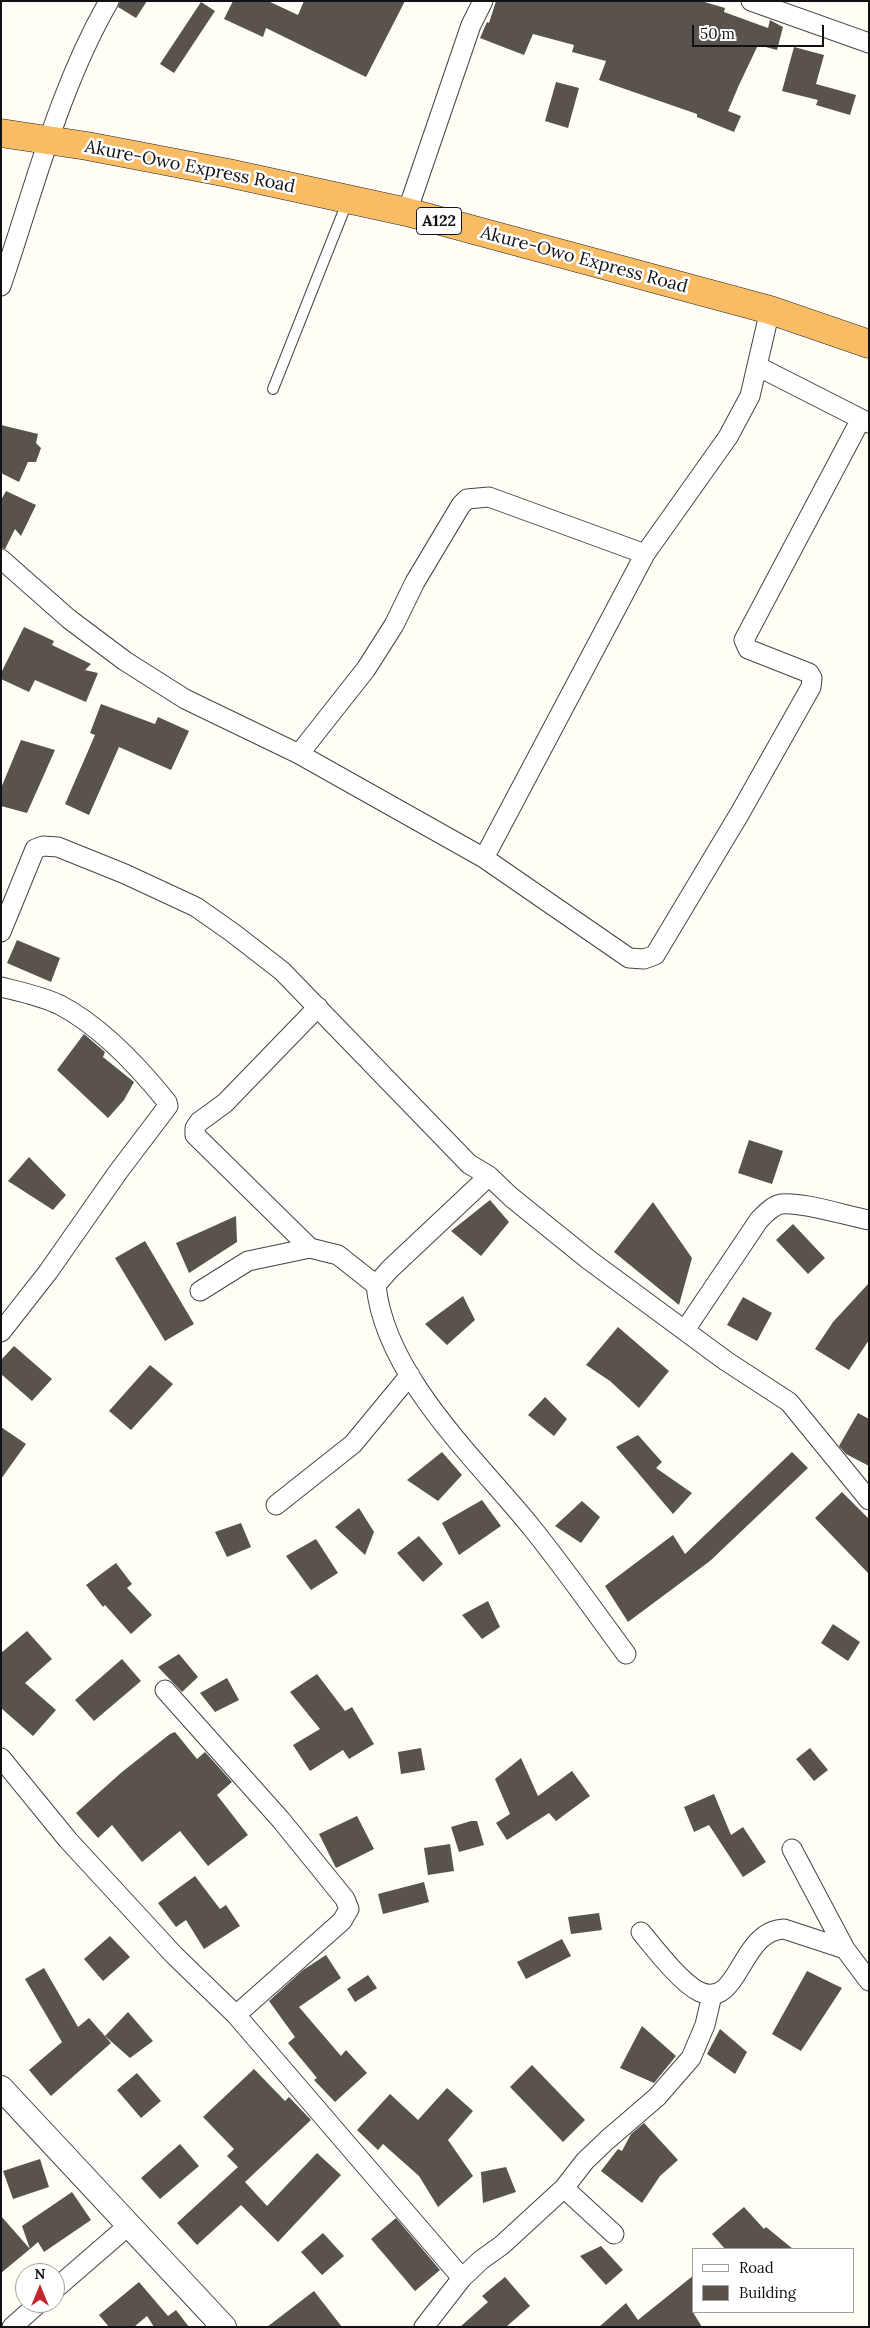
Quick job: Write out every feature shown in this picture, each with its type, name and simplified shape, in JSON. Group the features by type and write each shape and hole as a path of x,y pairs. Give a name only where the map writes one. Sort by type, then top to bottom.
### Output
{"highway":[{"name":"Akure-Owo Express Road","path":"1,133 228,173 407,212 770,310 869,344"}],"street":[{"path":"1,286 47,141 91,33 109,1"},
{"path":"407,212 472,25 483,1"},
{"path":"750,1 869,43"},
{"path":"484,858 645,554 728,438 750,396 770,310"},
{"path":"1,559 69,619 125,661 185,699 299,754 484,858 629,958 644,960 655,955 740,813 811,687 812,678 809,673 748,649 744,640 865,421 757,366"},
{"path":"299,754 366,669 394,625 415,582 461,504 467,499 489,497 645,554"},
{"path":"1,932 35,849 43,846 58,847 125,874 196,907 282,971 469,1164 489,1176 511,1197 589,1260 726,1360 789,1402 869,1500"},
{"path":"1,987 39,997 61,1006 93,1028 137,1066 168,1102 168,1106 143,1137 48,1272 1,1332"},
{"path":"310,1248 195,1135 195,1128 199,1122 225,1103 318,1007"},
{"path":"376,1285 390,1269 489,1176"},
{"path":"685,1330 759,1220 769,1210 780,1204 793,1204 869,1220"},
{"path":"200,1291 248,1261 310,1248 338,1255 376,1285 383,1323 410,1375 444,1426 533,1529 626,1654"},
{"path":"276,1505 353,1444 410,1375"},
{"path":"164,1690 281,1820 345,1900 349,1909 342,1920 236,2015"},
{"path":"1,1758 68,1840 174,1955 236,2015 330,2122 462,2278"},
{"path":"792,1848 845,1949 869,1980"},
{"path":"641,1932 675,1971 700,1992 712,1995 726,1990 752,1949 764,1935 774,1929 784,1929 845,1949"},
{"path":"424,2327 462,2278 481,2260 502,2245 564,2188 585,2161 657,2097 691,2058 705,2025 712,1995"},
{"path":"1,2088 224,2327"},
{"path":"564,2188 614,2234"},
{"path":"65,2280 129,2225"},
{"path":"12,2327 28,2313"}],"lane":[{"path":"273,390 348,200"}],"building":[{"path":"120,1 147,1 136,18 118,7"},
{"path":"233,1 268,1 298,15 304,1 405,1 366,77 266,28 263,37 224,19"},
{"path":"496,1 701,1 725,8 724,12 768,28 770,20 783,27 777,50 758,45 739,85 728,111 741,116 734,132 697,117 697,114 599,80 606,61 572,52 574,45 533,34 524,55 480,38 487,22 489,23"},
{"path":"201,2 215,11 174,73 160,64"},
{"path":"794,47 824,55 816,84 856,95 850,115 816,105 818,100 782,91"},
{"path":"556,82 579,88 568,128 545,121"},
{"path":"1,425 38,434 36,443 41,448 36,462 28,462 19,482 1,473"},
{"path":"6,491 36,505 21,536 15,529 5,549 1,548 1,500"},
{"path":"24,627 54,641 52,645 91,664 85,670 98,673 86,702 35,680 29,692 1,679 1,673"},
{"path":"101,704 155,724 158,717 189,731 171,770 119,747 89,815 65,804 95,735 90,733"},
{"path":"21,740 55,750 27,813 1,806 1,788"},
{"path":"17,940 60,958 51,982 7,963"},
{"path":"84,1034 105,1052 103,1057 134,1082 124,1100 108,1118 57,1070"},
{"path":"749,1140 783,1151 772,1184 738,1173"},
{"path":"29,1157 66,1195 53,1210 8,1181"},
{"path":"490,1200 509,1222 481,1256 451,1231"},
{"path":"653,1202 692,1258 679,1305 614,1252"},
{"path":"236,1216 237,1242 189,1273 176,1243"},
{"path":"793,1224 825,1258 808,1274 776,1240"},
{"path":"145,1241 194,1324 165,1341 115,1258"},
{"path":"869,1283 869,1340 849,1370 815,1349 833,1322"},
{"path":"463,1296 475,1320 447,1345 425,1324"},
{"path":"743,1297 772,1313 757,1341 727,1325"},
{"path":"618,1327 669,1371 639,1408 610,1381 586,1365"},
{"path":"14,1346 52,1379 32,1401 1,1374 1,1360"},
{"path":"150,1365 173,1384 131,1430 109,1411"},
{"path":"545,1397 567,1419 554,1436 528,1415"},
{"path":"858,1413 869,1419 869,1466 846,1454 839,1446"},
{"path":"1,1427 26,1444 1,1479"},
{"path":"638,1435 662,1462 656,1468 692,1493 673,1514 616,1447"},
{"path":"442,1452 462,1475 438,1501 407,1480"},
{"path":"792,1452 808,1468 710,1561 628,1622 605,1586 673,1535 685,1554"},
{"path":"842,1492 869,1519 869,1574 815,1518"},
{"path":"482,1500 501,1526 459,1555 442,1523"},
{"path":"582,1501 600,1517 581,1543 555,1526"},
{"path":"359,1508 374,1532 365,1555 335,1527"},
{"path":"241,1523 251,1547 227,1557 215,1532"},
{"path":"419,1536 443,1564 423,1582 397,1553"},
{"path":"316,1539 338,1573 311,1590 286,1556"},
{"path":"116,1563 132,1584 127,1588 152,1615 131,1634 105,1605 103,1607 86,1585"},
{"path":"488,1601 500,1627 482,1639 462,1615"},
{"path":"833,1624 860,1642 848,1661 821,1643"},
{"path":"27,1631 52,1659 25,1683 56,1710 33,1736 1,1708 1,1653"},
{"path":"179,1654 198,1677 182,1692 158,1667"},
{"path":"122,1659 141,1681 94,1721 75,1700"},
{"path":"317,1674 345,1711 352,1707 374,1744 349,1759 343,1750 310,1771 293,1745 320,1729 290,1692"},
{"path":"227,1678 239,1700 215,1712 200,1693"},
{"path":"175,1732 197,1759 205,1752 232,1782 217,1795 248,1835 208,1866 180,1831 142,1862 112,1825 98,1838 76,1813 122,1772"},
{"path":"421,1748 425,1770 401,1774 398,1752"},
{"path":"810,1748 828,1770 814,1781 796,1759"},
{"path":"521,1758 538,1796 572,1771 590,1796 556,1821 549,1813 507,1840 496,1823 510,1814 495,1779"},
{"path":"714,1794 731,1835 743,1827 766,1862 743,1877 709,1825 694,1832 684,1807"},
{"path":"357,1816 374,1849 336,1868 319,1834"},
{"path":"477,1821 484,1845 459,1852 451,1827"},
{"path":"450,1844 454,1871 428,1875 424,1848"},
{"path":"195,1876 220,1909 226,1905 240,1926 204,1949 186,1920 176,1927 158,1903"},
{"path":"424,1882 429,1902 383,1914 378,1894"},
{"path":"599,1913 602,1930 571,1934 568,1917"},
{"path":"110,1936 130,1957 103,1981 84,1959"},
{"path":"562,1939 571,1956 526,1979 517,1962"},
{"path":"326,1955 341,1978 299,2007 341,2056 346,2050 367,2073 335,2102 314,2080 317,2078 288,2043 295,2037 269,2001 303,1970"},
{"path":"44,1968 78,2027 89,2018 111,2043 51,2096 29,2070 62,2042 25,1979"},
{"path":"807,1971 842,1988 801,2051 772,2034"},
{"path":"368,1975 377,1988 355,2002 347,1989"},
{"path":"128,2012 153,2041 130,2058 105,2036"},
{"path":"642,2026 676,2056 654,2083 620,2068"},
{"path":"720,2029 747,2052 735,2074 707,2054"},
{"path":"532,2065 585,2120 563,2142 510,2087"},
{"path":"254,2069 285,2101 289,2097 311,2120 245,2182 267,2206 317,2153 341,2175 278,2242 241,2205 197,2245 177,2223 238,2167 227,2156 234,2149 203,2117"},
{"path":"137,2073 161,2101 141,2118 117,2090"},
{"path":"447,2088 473,2111 448,2140 473,2176 438,2207 419,2176 383,2144 378,2150 357,2130 390,2094 418,2120"},
{"path":"644,2123 678,2160 660,2176 642,2203 601,2171 618,2149 622,2151 631,2134"},
{"path":"180,2144 199,2166 160,2199 141,2178"},
{"path":"40,2159 49,2187 13,2199 3,2171"},
{"path":"506,2167 516,2192 483,2203 481,2172"},
{"path":"72,2192 91,2220 44,2252 38,2242 30,2249 22,2226"},
{"path":"744,2207 764,2229 766,2227 792,2248 724,2248 712,2234"},
{"path":"1,2216 30,2249 1,2273"},
{"path":"396,2218 440,2270 415,2291 371,2239"},
{"path":"323,2233 344,2256 322,2275 301,2252"},
{"path":"601,2246 623,2270 606,2285 580,2256"},
{"path":"505,2277 530,2306 506,2327 460,2327 488,2302 482,2296"},
{"path":"692,2277 692,2313 694,2313 702,2327 599,2327 626,2303 638,2320"},
{"path":"139,2282 168,2316 176,2310 189,2327 154,2327 147,2316 134,2327 109,2327 99,2315"},
{"path":"314,2291 342,2327 267,2327"}]}
